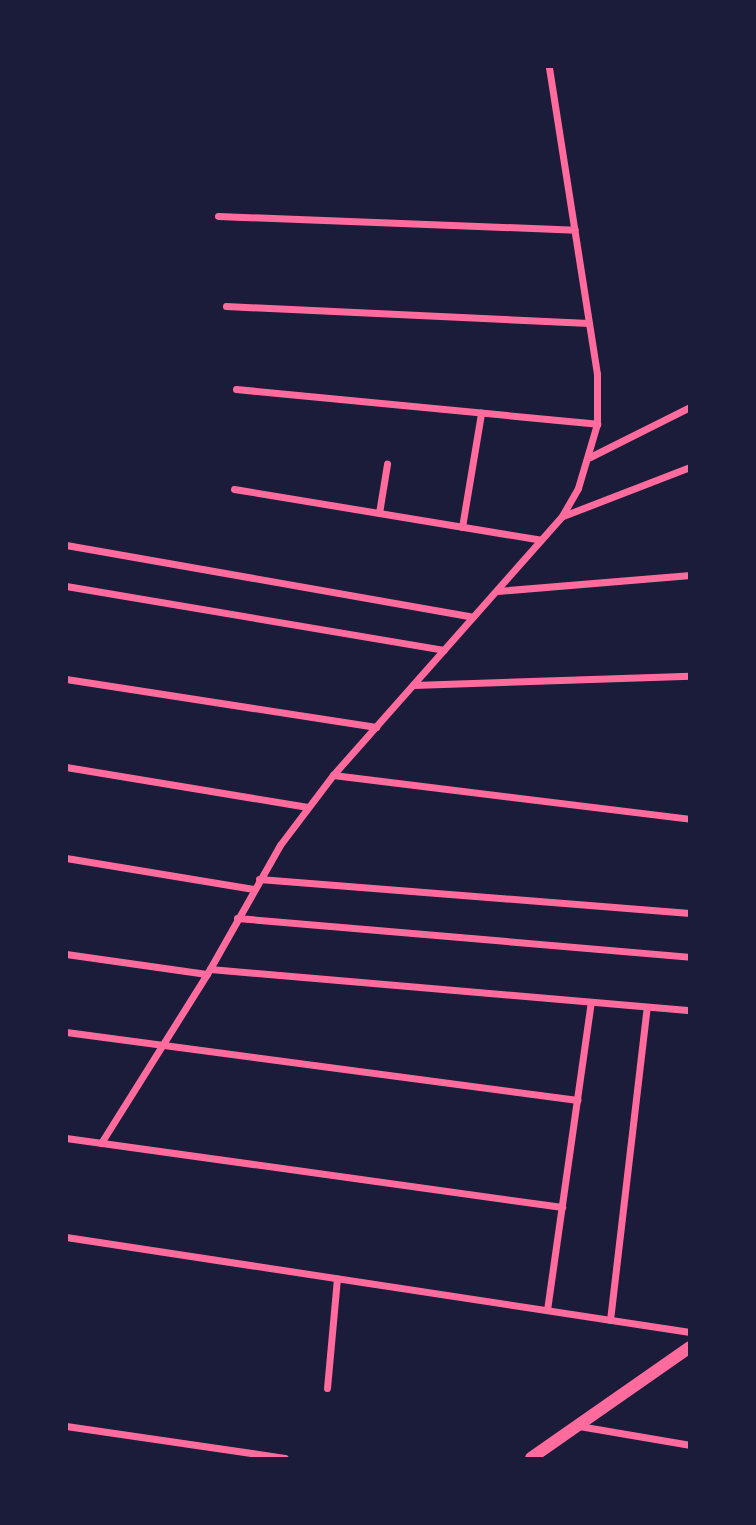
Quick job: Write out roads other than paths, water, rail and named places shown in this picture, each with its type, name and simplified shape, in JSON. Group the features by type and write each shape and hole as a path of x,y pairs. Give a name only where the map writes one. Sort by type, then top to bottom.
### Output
{"street":[{"path":"101,1143 209,971 259,879 309,807 333,775 562,516 590,457 597,424 597,373 549,66"},
{"path":"218,216 575,230"},
{"path":"226,306 589,323"},
{"path":"236,389 597,424"},
{"path":"590,457 690,407"},
{"path":"462,527 481,413"},
{"path":"379,513 387,464"},
{"path":"562,516 690,467"},
{"path":"234,489 541,540"},
{"path":"66,545 473,617"},
{"path":"496,591 690,575"},
{"path":"66,586 444,650"},
{"path":"413,685 690,676"},
{"path":"66,679 376,727"},
{"path":"66,767 309,807"},
{"path":"333,775 690,819"},
{"path":"66,858 253,889"},
{"path":"259,879 690,913"},
{"path":"237,918 690,957"},
{"path":"66,954 209,971 690,1010"},
{"path":"547,1310 590,1002"},
{"path":"611,1320 646,1007"},
{"path":"66,1032 577,1100"},
{"path":"66,1138 562,1207"},
{"path":"66,1237 690,1332"},
{"path":"327,1388 337,1278"},
{"path":"531,1458 690,1347"},
{"path":"578,1425 690,1445"},
{"path":"66,1426 285,1458"}]}
